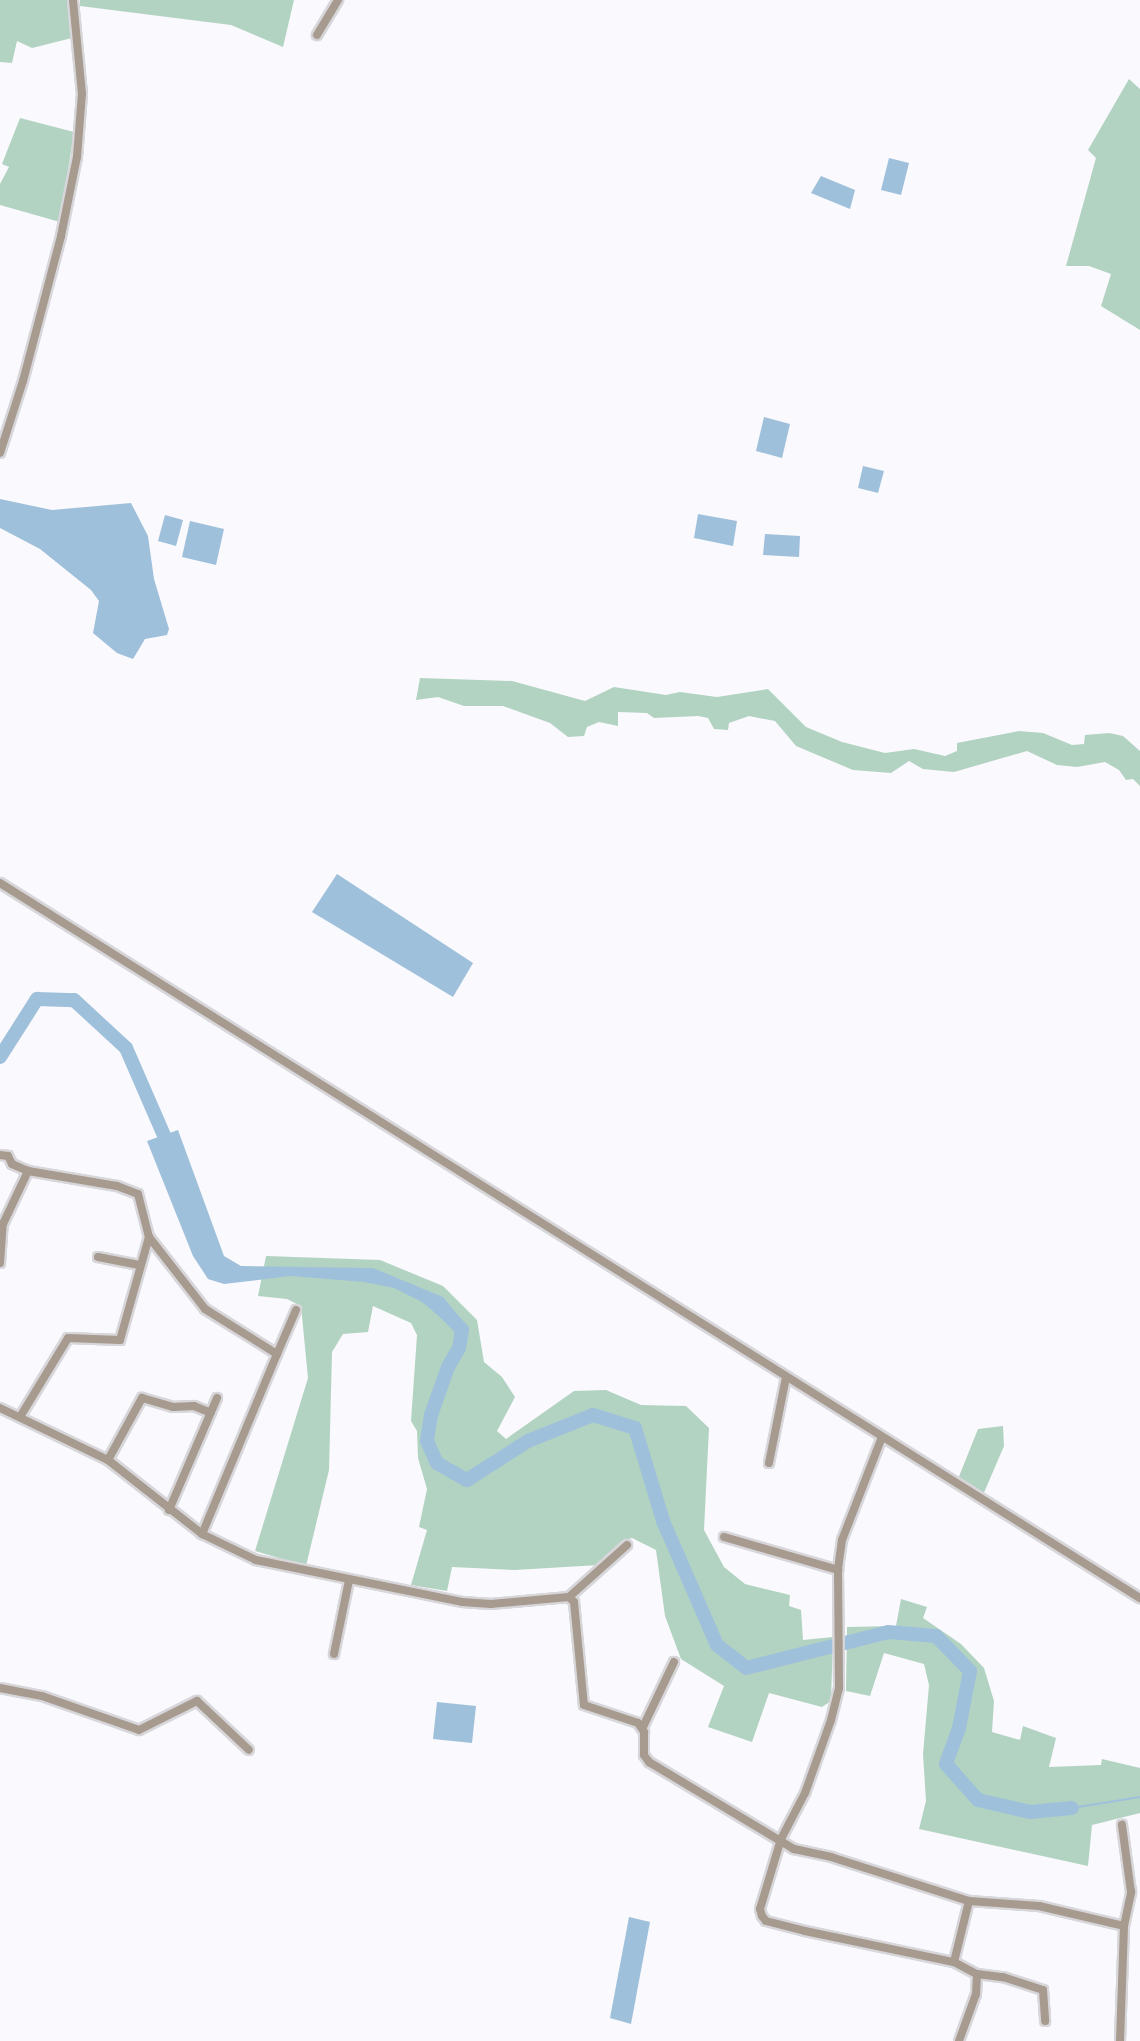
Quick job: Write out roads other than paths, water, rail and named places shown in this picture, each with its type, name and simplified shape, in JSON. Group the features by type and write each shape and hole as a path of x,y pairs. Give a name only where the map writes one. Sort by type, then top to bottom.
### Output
{"street":[{"path":"0,453 61,236 77,157 82,94 73,0"},
{"path":"317,35 338,0"},
{"path":"0,883 1140,1598"},
{"path":"0,1155 8,1156 12,1164 28,1171 117,1186 138,1194 149,1237 205,1309 277,1354"},
{"path":"0,1263 1,1224 28,1171"},
{"path":"20,1417 68,1338 120,1340 149,1237"},
{"path":"98,1257 139,1265"},
{"path":"202,1534 296,1310"},
{"path":"769,1463 786,1377"},
{"path":"108,1460 142,1398 173,1407 194,1406 211,1413"},
{"path":"169,1510 217,1398"},
{"path":"0,1408 108,1460 202,1534 256,1560 462,1602 491,1604 569,1597 627,1545"},
{"path":"882,1437 842,1540 838,1570 839,1688 819,1757 781,1839 760,1909 766,1921 954,1962 977,1974 1003,1977 1043,1990 1045,2021"},
{"path":"724,1537 838,1570"},
{"path":"334,1654 349,1580"},
{"path":"569,1597 574,1602 584,1705 643,1727"},
{"path":"674,1662 643,1727 642,1748 649,1762 794,1849 831,1857 969,1901 1039,1906 1124,1926"},
{"path":"0,1688 87,1710 139,1730 197,1701 249,1750"},
{"path":"1120,2041 1124,1926 1131,1892 1122,1825"},
{"path":"954,1962 969,1901"},
{"path":"959,2041 976,1994 977,1974"}],"water":[{"path":"889,158 909,163 901,195 881,190"},
{"path":"821,176 855,190 850,209 811,193"},
{"path":"764,417 790,424 782,458 756,451"},
{"path":"863,466 884,471 878,493 858,488"},
{"path":"0,499 52,510 131,503 148,536 154,579 169,629 167,635 145,639 133,659 117,653 93,633 99,601 91,590 40,549 0,528"},
{"path":"698,514 737,521 733,546 694,538"},
{"path":"165,515 183,520 176,546 158,541"},
{"path":"190,521 224,529 216,565 182,557"},
{"path":"765,534 800,536 799,557 763,555"},
{"path":"337,874 473,963 453,997 312,912"},
{"path":"178,1130 224,1256 241,1266 373,1268 443,1297 461,1319 448,1324 422,1302 394,1288 364,1282 291,1276 224,1284 208,1279 193,1256 147,1141"},
{"path":"437,1702 476,1706 472,1743 433,1739"},
{"path":"629,1917 650,1922 631,2024 610,2018"}],"waterway":[{"path":"0,1057 37,999 74,1000 126,1048 170,1149"},
{"path":"442,1309 462,1330 459,1348 448,1367 431,1415 427,1441 437,1463 467,1480 528,1441 593,1415 635,1428 663,1521 717,1645 746,1668 888,1632 936,1636 970,1671 959,1728 946,1764 978,1800 1030,1812 1072,1808"},
{"path":"1072,1808 1140,1797"}]}
